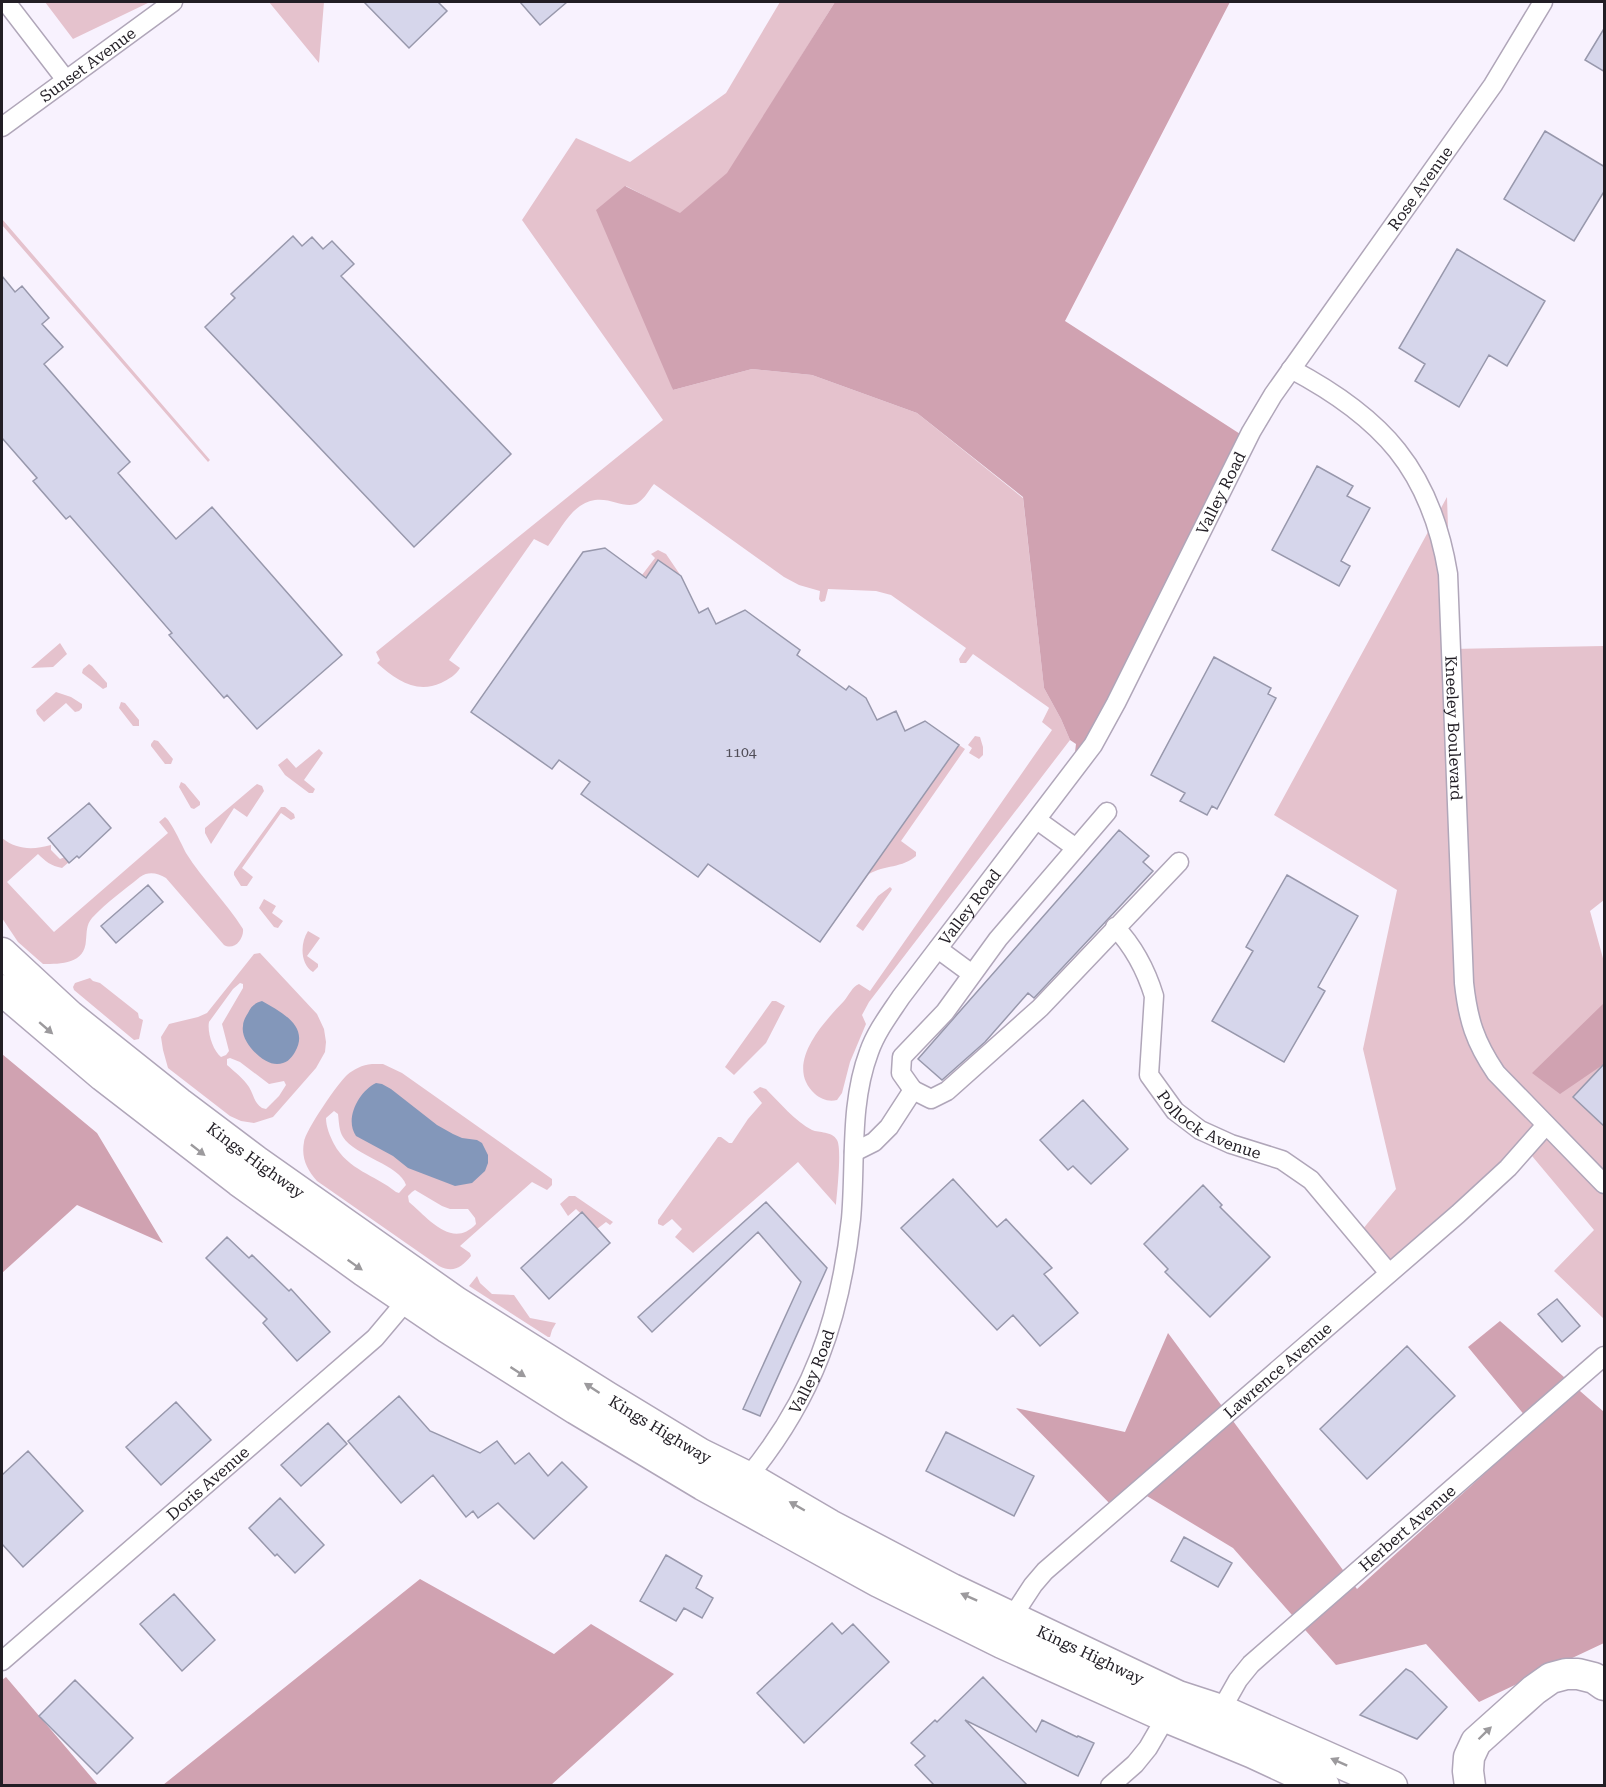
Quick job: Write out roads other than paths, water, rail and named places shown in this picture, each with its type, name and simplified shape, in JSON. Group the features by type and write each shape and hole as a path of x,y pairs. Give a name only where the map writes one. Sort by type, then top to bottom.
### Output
{"main road":[{"name":"Kings Highway","path":"2,953 70,1016 157,1085 361,1237 456,1302 701,1454 748,1477 859,1540 952,1589 1178,1696 1221,1710 1392,1785"},
{"name":"Kings Highway","path":"2,990 103,1076 231,1175 406,1300 586,1415 703,1485 879,1582 997,1640 1166,1717 1324,1785"},
{"path":"1470,1785 1469,1757 1476,1743 1534,1690 1551,1678 1566,1674 1594,1678 1605,1685"}],"street":[{"path":"6,2 66,80"},
{"name":"Sunset Avenue","path":"2,127 173,2"},
{"name":"Rose Avenue","path":"1291,369 1493,85 1543,2"},
{"name":"Valley Road","path":"748,1477 778,1438 795,1411 813,1375 830,1329 841,1290 851,1216 857,1102 864,1067 871,1047 891,1012 1093,745 1251,432 1291,369"},
{"name":"Kneeley Boulevard","path":"1291,369 1359,411 1393,444 1425,494 1437,523 1448,574 1466,1007 1473,1031 1496,1073 1605,1184"},
{"path":"1107,812 998,939 945,1012 903,1057 901,1073 913,1090 931,1099 947,1091 1040,1008 1179,862"},
{"path":"1037,820 1076,848"},
{"name":"Pollock Avenue","path":"1115,927 1128,940 1147,973 1154,996 1149,1075 1175,1111 1200,1130 1231,1144 1282,1160 1311,1180 1389,1273"},
{"path":"938,949 972,974"},
{"path":"854,1152 874,1142 889,1127 913,1090"},
{"name":"Lawrence Avenue","path":"1012,1617 1045,1571 1508,1168 1546,1125"},
{"name":"Doris Avenue","path":"2,1662 375,1338 406,1300"},
{"name":"Herbert Avenue","path":"1221,1710 1238,1680 1251,1664 1605,1356"},
{"path":"1110,1785 1135,1764 1148,1748 1166,1717"}],"water":[{"path":"262,1001 285,1015 296,1027 299,1035 299,1043 295,1052 283,1063 271,1063 265,1060 253,1051 245,1038 243,1024 245,1019 252,1007"},
{"path":"376,1083 391,1089 437,1125 462,1138 482,1143 488,1155 485,1171 472,1183 455,1186 408,1168 393,1156 356,1136 352,1122 355,1106 364,1092"}]}
